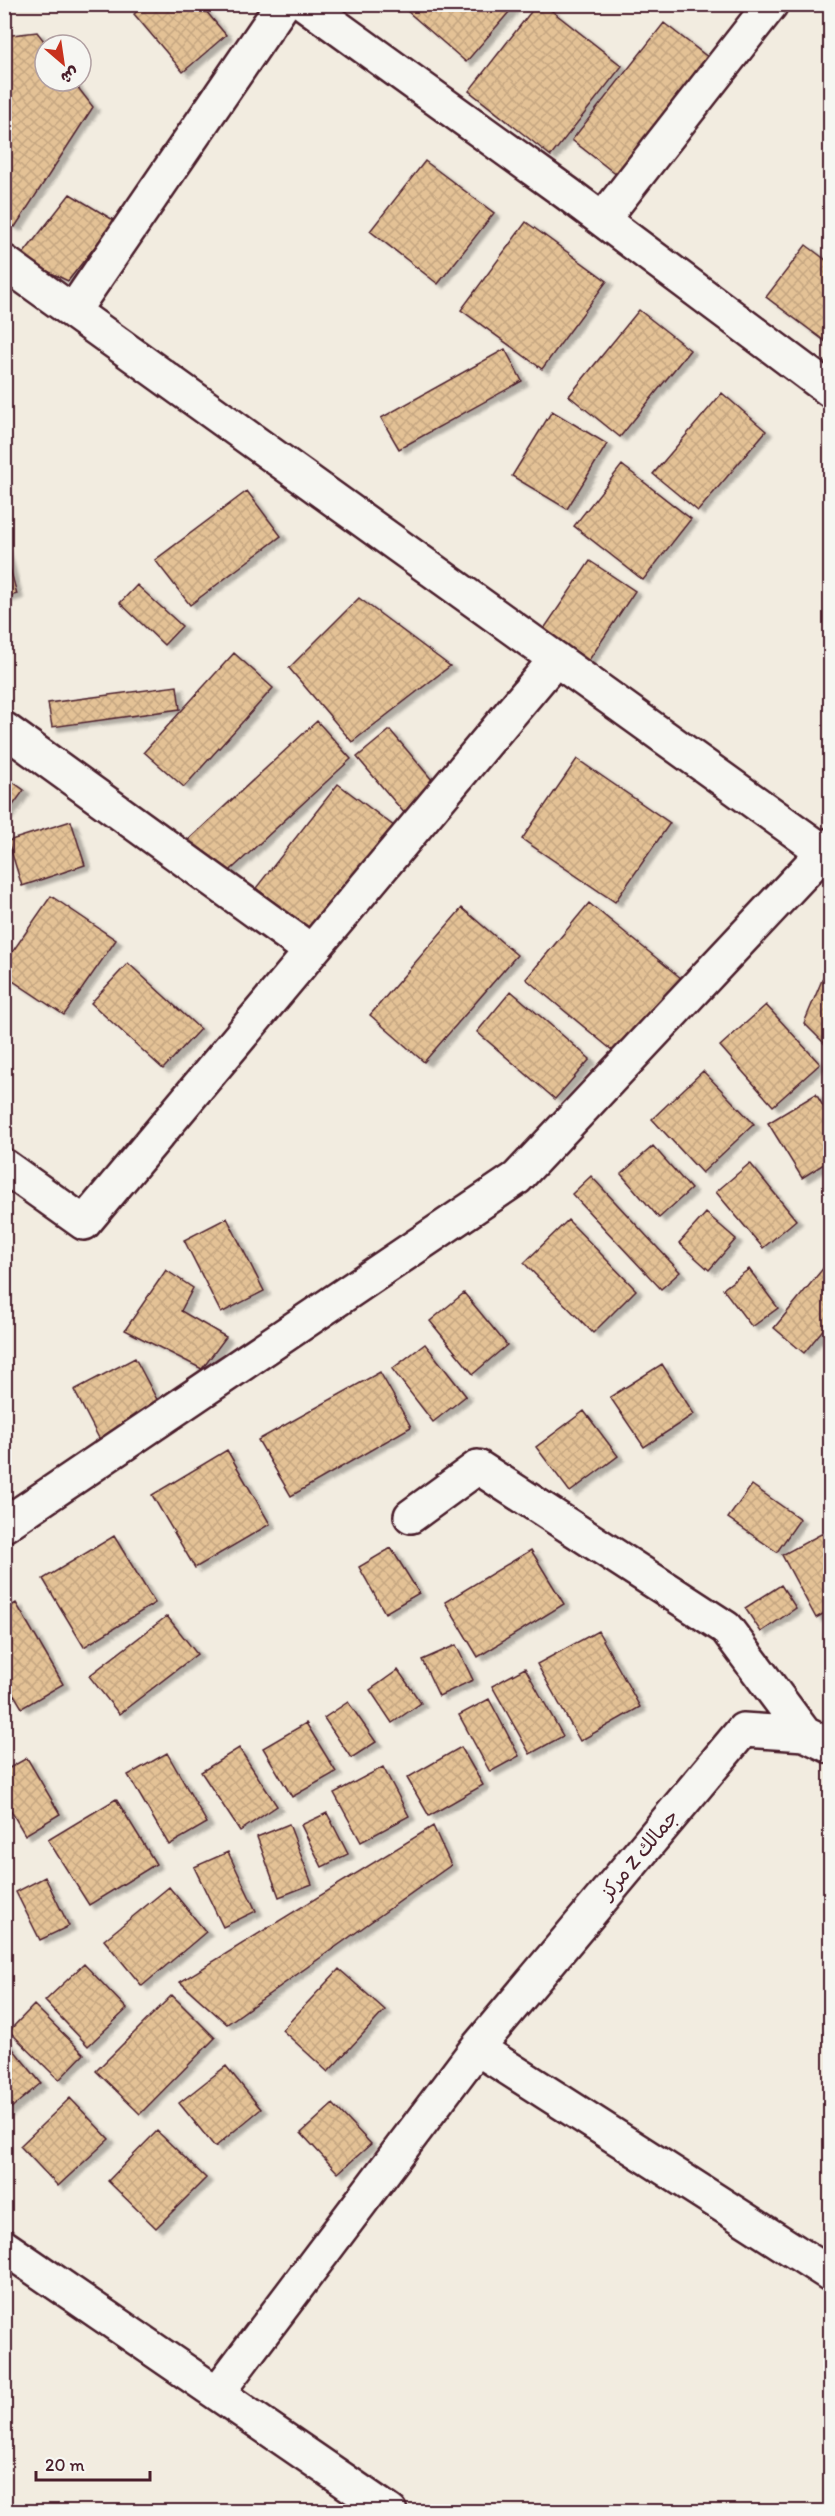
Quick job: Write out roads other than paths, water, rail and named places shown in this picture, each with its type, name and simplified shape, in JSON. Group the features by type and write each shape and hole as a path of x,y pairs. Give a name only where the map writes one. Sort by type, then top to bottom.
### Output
{"street":[{"path":"74,311 282,4"},
{"path":"305,4 603,219 831,390"},
{"path":"603,219 771,4"},
{"path":"4,262 556,658 827,849 517,1178 4,1525"},
{"path":"4,1166 84,1222 556,658"},
{"path":"4,729 311,951"},
{"path":"411,1516 478,1467 726,1628 818,1740"},
{"name":"مركز Z جمالك","path":"477,2048 743,1730 818,1740"},
{"path":"217,2393 477,2048 831,2274"},
{"path":"4,2247 390,2511"}]}
